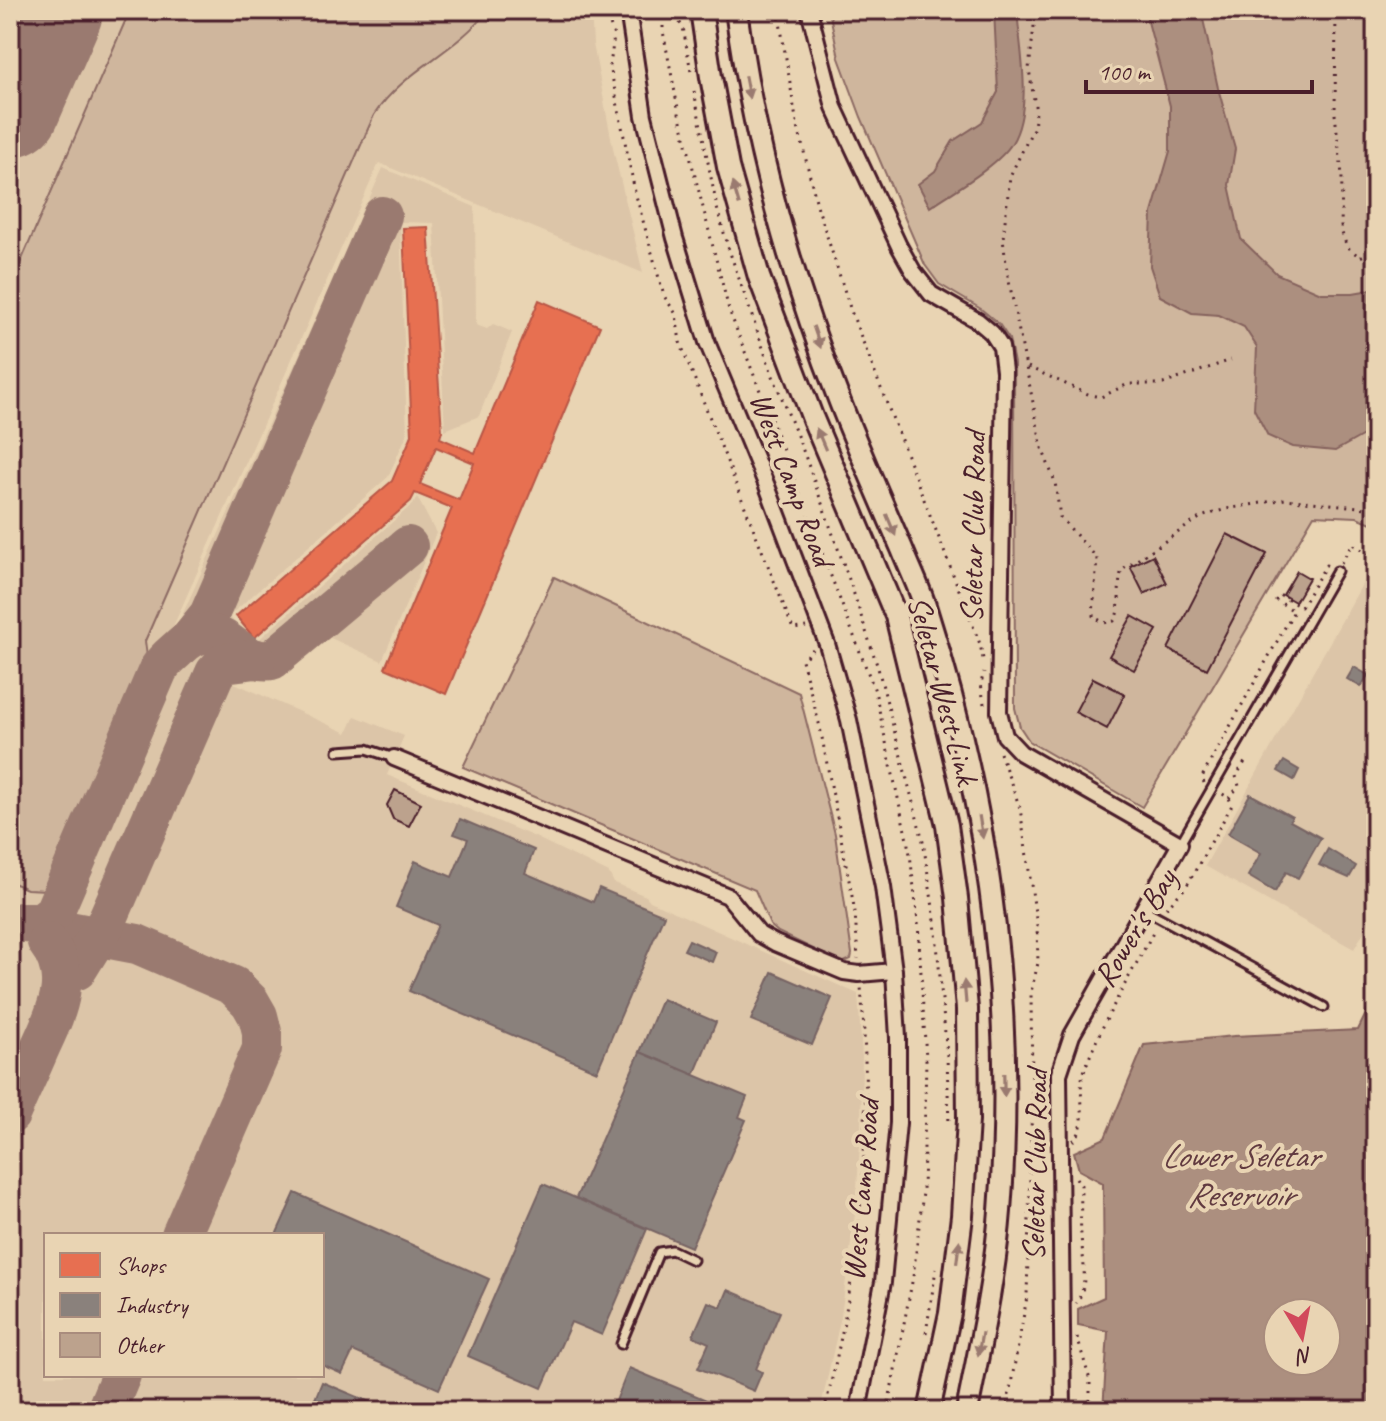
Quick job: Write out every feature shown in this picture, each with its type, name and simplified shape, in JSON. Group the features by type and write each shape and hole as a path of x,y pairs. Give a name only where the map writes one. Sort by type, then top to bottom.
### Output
{"main road":[{"name":"Seletar West Link","path":"701,10 728,167 759,277 813,419 896,616 947,825 967,1009 968,1120 962,1216 950,1313 929,1411"},
{"name":"Seletar West Link","path":"736,10 761,159 792,267 840,401 926,606 965,745 980,819 992,894 1003,1015 1004,1127 1000,1214 967,1411"},
{"path":"840,401 847,452 865,499 864,505 852,511"}],"street":[{"name":"West Camp Road","path":"628,10 644,116 675,238 707,342 767,486 827,644 870,815 883,887 894,971 898,1123 883,1282 858,1411"},
{"name":"Seletar Club Road","path":"809,10 834,107 899,246 931,294 978,321 992,333 1001,347 1004,371 999,712 1005,736 1021,753 1180,844 1072,1035 1059,1074 1063,1411"},
{"path":"394,758 728,896 759,934 844,972 894,971"}],"lane":[{"path":"1180,844 1337,571"},
{"path":"338,751 367,749 394,758"},
{"path":"1144,909 1324,1007"},
{"path":"621,1344 659,1252 672,1250 693,1260"}],"path":[{"path":"605,10 614,36 610,66 635,192 664,296 676,314 680,342 793,629 805,626 809,636"},
{"path":"1032,10 1034,26 1029,69 1036,112 1034,127 1010,176 1003,239 1042,448 1055,482 1060,517 1097,558 1092,610 1097,621 1111,622 1117,618 1120,575 1126,566 1201,517 1226,509 1285,499 1376,509"},
{"path":"1336,10 1335,114 1342,175 1341,230 1347,247 1360,257 1376,250"},
{"path":"1028,367 1101,397 1128,384 1163,384 1231,360"},
{"path":"1229,798 1202,781 1202,777 1294,611 1276,600 1279,595 1301,607 1326,565 1337,571 1352,544 1376,558"},
{"path":"813,646 802,660 820,727 852,896 866,1060 863,1184 853,1272 824,1411"},
{"name":"Rower's Bay","path":"1070,1144 1078,1137 1083,1115 1082,1079 1100,1031 1161,917 1191,879 1232,805 1229,798 1239,786 1236,776 1245,762"},
{"path":"1072,1173 1081,1185 1084,1256 1082,1294 1073,1306"},
{"path":"1075,1333 1088,1368 1090,1411"}],"shaded area":[{"path":"10,10 591,10 593,44 614,153 643,273 379,163 164,647 167,654 197,667 169,653 167,649 383,168 475,207 476,325 487,329 493,324 512,332 479,416 445,430 434,223 400,222 407,434 388,477 229,616 254,644 414,503 417,497 436,533 382,661 326,636 272,681 244,675 230,681 347,733 355,716 404,736 387,775 535,837 609,873 614,883 646,896 650,901 858,994 862,1056 861,1132 855,1214 841,1316 820,1411 10,1411"},
{"path":"130,10 488,10 461,38 400,85 374,115 145,641 148,664 55,881 47,890 27,889 10,882 10,287"},
{"path":"829,10 1376,10 1376,525 1357,517 1314,515 1142,807 1030,742 1020,727 1015,708 1014,363 1009,339 999,324 981,309 939,284 925,265 861,117 839,58"},
{"path":"554,577 799,693 835,834 851,959 842,963 778,932 770,925 755,890 463,767"},
{"path":"1364,581 1376,588 1376,911 1354,949 1205,866"},
{"path":"10,973 19,1016 10,1036"}],"water":[{"path":"994,10 1017,10 1024,78 1018,129 1012,143 997,160 930,207 918,184 935,171 953,141 982,122 998,92"},
{"path":"1145,10 1201,10 1235,149 1229,185 1241,239 1277,274 1321,293 1376,289 1376,428 1335,451 1293,447 1268,436 1254,409 1257,347 1244,327 1219,315 1192,313 1160,296 1150,266 1152,213 1170,151 1170,106"},
{"name":"Lower Seletar Reservoir","path":"1376,993 1376,1411 1103,1411 1108,1331 1078,1325 1078,1309 1104,1297 1103,1183 1079,1170 1074,1152 1105,1138 1144,1045 1234,1036 1358,1030"}],"building: Shops":[{"path":"428,227 440,438 475,453 539,300 600,326 446,694 385,668 452,508 415,493 411,501 254,638 236,616 392,481 412,435 403,228","holes":["436,447 474,463 459,500 420,484"]}],"building: Industry":[{"path":"1354,667 1368,675 1361,687 1347,679"},
{"path":"1284,761 1299,770 1294,780 1278,771"},
{"path":"1250,794 1292,817 1290,821 1321,838 1298,878 1286,872 1275,892 1248,876 1261,853 1228,834"},
{"path":"460,819 534,850 525,873 593,902 599,888 664,915 597,1071 409,991 438,925 396,907 415,861 452,877 468,839 454,834"},
{"path":"1328,849 1356,866 1349,878 1319,865"},
{"path":"689,940 716,952 712,962 684,950"},
{"path":"772,972 832,998 812,1045 751,1020"},
{"path":"662,999 716,1022 694,1075 640,1052"},
{"path":"640,1052 747,1097 739,1117 746,1120 691,1247 576,1198"},
{"path":"543,1184 647,1229 602,1335 571,1322 542,1388 468,1356"},
{"path":"295,1193 489,1279 439,1389 353,1351 342,1374 324,1366 324,1233 277,1233"},
{"path":"728,1290 780,1312 756,1369 762,1372 754,1391 698,1368 709,1343 693,1336 708,1302 721,1307"},
{"path":"629,1368 733,1411 612,1411"},
{"path":"322,1382 391,1411 310,1411"}],"building: Other":[{"path":"1227,534 1267,554 1207,669 1168,649"},
{"path":"1153,555 1167,583 1144,594 1130,566"},
{"path":"1297,571 1309,578 1295,602 1283,595"},
{"path":"1132,616 1157,630 1134,670 1109,656"},
{"path":"1093,678 1125,694 1107,729 1075,712"},
{"path":"395,790 421,803 409,826 393,819 387,805"}],"taxiway":[{"path":"191,637 209,615 382,216"},
{"path":"22,922 41,922 54,912 158,670 168,657 194,637 206,634 217,636 259,660 272,660 408,546"},
{"path":"77,970 106,923 215,673 224,663 256,659"},
{"path":"21,922 137,944 234,986 250,1002 258,1016 262,1049 182,1233"},
{"path":"10,1115 56,1011 59,997 60,970 47,942"},
{"path":"106,1411 120,1377"}],"runway":[{"path":"10,106 52,10"}]}
